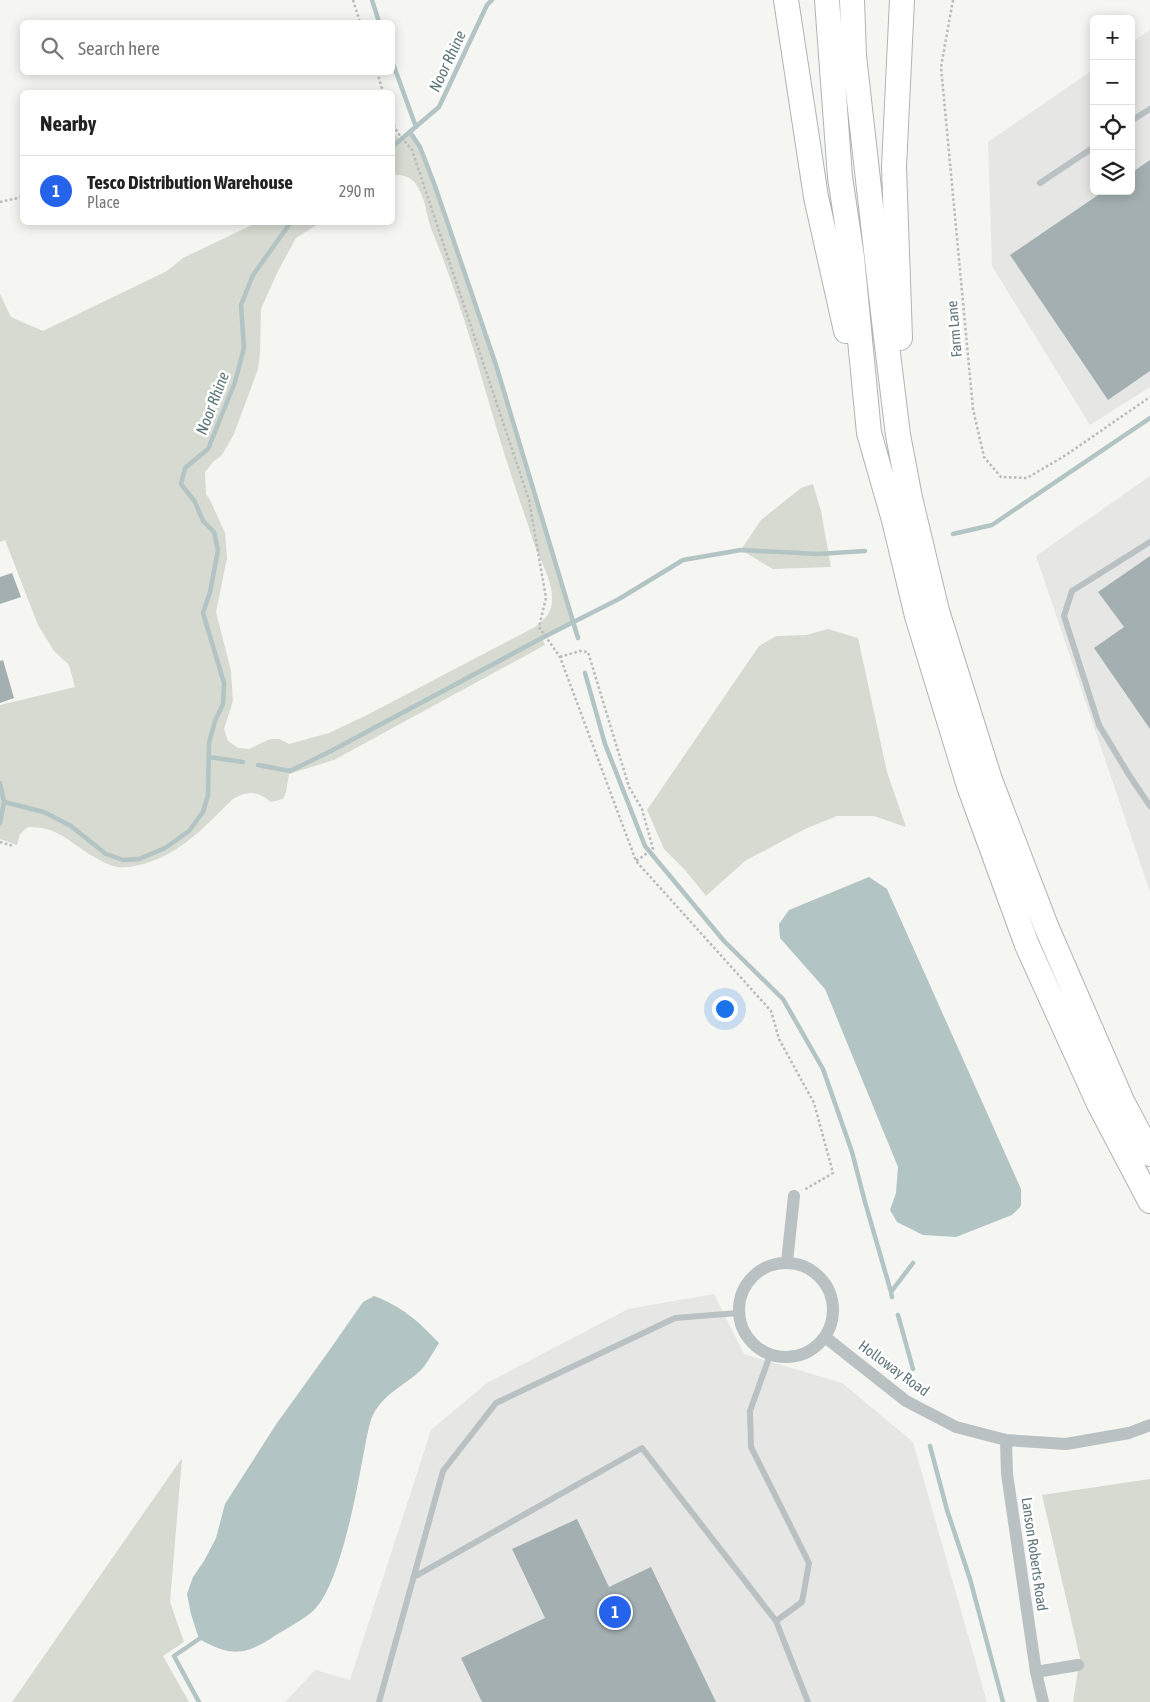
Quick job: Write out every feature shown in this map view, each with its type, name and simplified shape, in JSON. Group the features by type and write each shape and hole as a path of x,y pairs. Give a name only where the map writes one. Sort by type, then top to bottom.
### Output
{"highway":[{"path":"786,0 816,197 869,433 894,520 920,625 969,786 1026,944 1099,1104 1150,1201"},
{"path":"827,0 840,177 852,257 869,433"},
{"path":"852,0 854,56 898,435 910,498 937,611 990,780 1046,926 1122,1101 1150,1154"},
{"path":"902,0 894,167 900,351 910,498"}],"street":[{"path":"787,1262 794,1196"},
{"path":"787,1262 802,1264 825,1282 831,1295 834,1309 832,1324 825,1336 814,1348 801,1355 785,1357 770,1355 748,1339 741,1327 738,1313 739,1297 746,1283 757,1271 772,1264 787,1262"},
{"name":"Holloway Road","path":"825,1336 906,1401 956,1426 1006,1440 1066,1444 1129,1433 1150,1425"},
{"name":"Lanson Roberts Road","path":"1006,1440 1007,1474 1036,1672 1043,1702"},
{"path":"1036,1672 1078,1665"}],"lane":[{"path":"1135,118 1150,109"},
{"path":"1040,183 1090,150"},
{"path":"1150,542 1072,591 1064,616 1099,725 1150,806"},
{"path":"379,1702 443,1471 496,1403 675,1318 738,1313"},
{"path":"770,1355 750,1412 751,1448 810,1564 802,1602 776,1621"},
{"path":"414,1578 642,1448 776,1621 808,1702"}],"path":[{"path":"353,0 359,20"},
{"name":"Farm Lane","path":"953,0 941,67 972,408 984,457 1002,477 1027,478 1066,455 1150,397"},
{"path":"378,75 383,90"},
{"path":"395,129 412,150 529,500 546,598 539,627 560,657 636,861 771,1011 779,1039 814,1102 833,1173 794,1196"},
{"path":"0,202 20,198"},
{"path":"560,657 580,651 588,652 629,787 642,809 653,849 636,861"},
{"path":"0,842 13,846"},
{"path":"880,1353 907,1377 906,1401"}],"shaded area":[{"path":"1150,30 1150,387 1090,425 992,266 988,142 1090,72 1090,195 1135,195 1135,40"},
{"path":"410,132 427,165 448,221 508,406 574,622 542,638 545,645 334,760 289,774 283,799 271,802 257,794 248,793 233,799 182,846 158,859 133,866 113,866 89,854 61,835 47,829 28,827 20,834 17,845 0,839 0,705 75,687 69,665 54,651 38,625 5,540 0,542 0,294 11,317 43,331 167,271 183,258 252,225 317,225 296,238 277,273 261,309 258,369 234,434 222,455 205,472 206,494 225,533 227,558 216,612 231,671 233,701 224,729 228,741 238,748 249,749 270,739 279,739 289,744 329,733 535,627 548,614 552,601 549,580 533,541 510,471 451,280 430,225 422,195 416,184 409,178 395,175 395,134 400,141"},
{"path":"1150,476 1150,892 1036,556"},
{"path":"813,484 821,511 831,567 773,569 741,550 761,520 801,488"},
{"path":"828,629 858,638 887,772 906,827 874,816 837,816 805,829 745,861 706,896 685,870 664,849 647,810 759,646 776,636 806,635"},
{"path":"869,877 887,889 1021,1189 1021,1206 1012,1215 956,1237 923,1235 897,1222 890,1210 896,1193 898,1167 825,989 780,938 779,924 789,910"},
{"path":"714,1294 744,1354 842,1383 913,1442 987,1702 285,1702 315,1670 350,1680 431,1430 487,1383 628,1309"},
{"path":"374,1296 409,1315 439,1343 420,1371 382,1401 371,1419 350,1521 331,1583 323,1599 314,1610 256,1647 238,1652 211,1645 199,1639 187,1594 193,1577 216,1538 225,1504 277,1423 363,1302"},
{"path":"182,1458 170,1602 184,1642 163,1656 189,1702 12,1702"},
{"path":"1150,1479 1150,1702 1073,1702 1080,1658 1042,1495"}],"building":[{"path":"1150,160 1150,371 1108,400 1010,255 1098,195 1135,195 1135,170"},
{"path":"1150,556 1150,729 1094,648 1124,627 1098,592"},
{"path":"12,573 21,597 0,604 0,577"},
{"path":"3,660 14,698 0,703 0,661"},
{"path":"577,1519 609,1587 651,1567 716,1702 482,1702 461,1658 545,1618 512,1549"}],"waterway":[{"path":"372,0 378,20"},
{"name":"Noor Rhine","path":"395,144 439,107 487,5 492,0"},
{"path":"395,69 416,127"},
{"path":"410,132 420,147 435,186 496,365 578,638"},
{"name":"Noor Rhine","path":"4,802 44,812 71,826 106,854 123,860 139,859 165,848 189,831 203,812 208,795 209,743 215,721 223,704 224,683 203,613 210,592 218,550 214,532 203,521 195,502 181,484 185,468 208,449 235,382 244,348 241,305 253,275 289,225"},
{"path":"953,534 992,525 1150,418"},
{"path":"258,765 290,771 619,599 683,560 741,550 818,554 865,551"},
{"path":"585,673 605,744 645,846 724,941 783,999 823,1069 852,1152 891,1292"},
{"path":"209,757 243,762"},
{"path":"0,783 4,802 0,823"},
{"path":"892,1297 891,1292 913,1263"},
{"path":"898,1315 913,1369"},
{"path":"930,1446 947,1510 970,1579 1003,1702"},
{"path":"199,1639 174,1656 199,1702"}],"place":[{"name":"Tesco Distribution Warehouse","path":"615,1612"}]}
